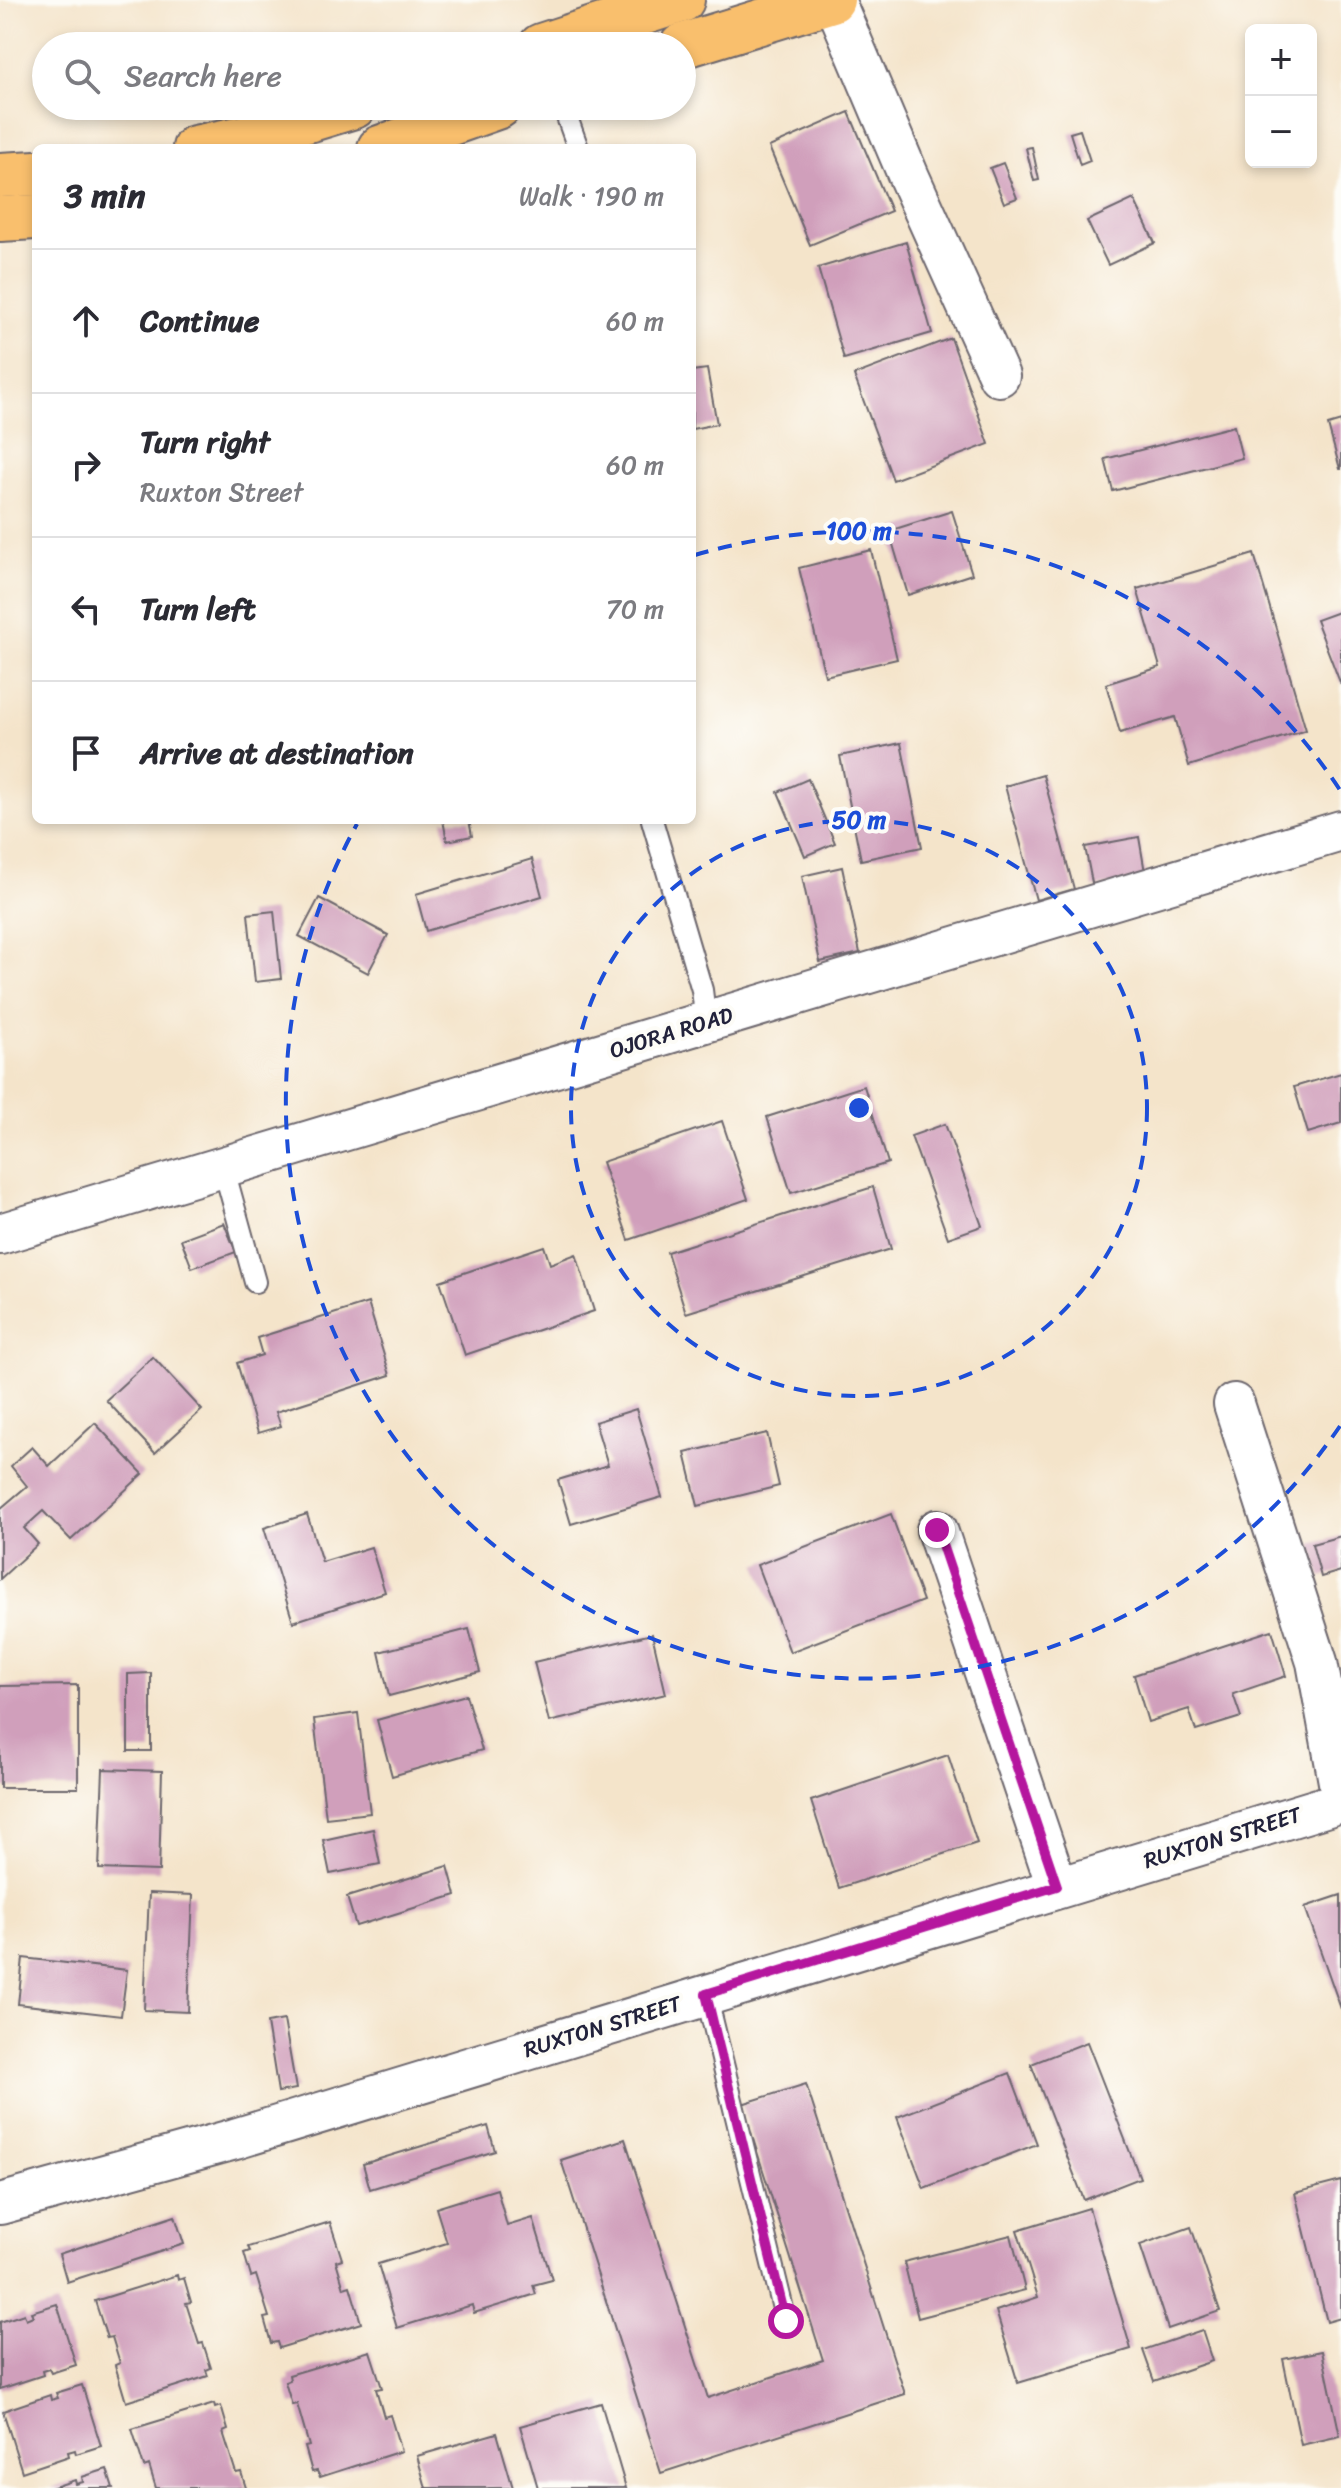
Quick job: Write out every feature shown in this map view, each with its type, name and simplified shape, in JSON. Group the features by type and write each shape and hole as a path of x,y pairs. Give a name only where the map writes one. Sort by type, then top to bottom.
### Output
{"main road":[{"path":"584,32 682,0"},
{"path":"696,42 833,0"},
{"path":"214,144 308,120"},
{"path":"391,144 459,120"},
{"path":"0,175 32,173"},
{"path":"0,219 32,217"}],"street":[{"path":"833,0 999,376"},
{"name":"OJORA ROAD","path":"0,1234 1341,831"},
{"path":"1234,1404 1317,1662 1341,1793"},
{"path":"937,1530 1057,1886"},
{"name":"RUXTON STREET","path":"0,2204 235,2139 1057,1886 1341,1802"}],"lane":[{"path":"568,120 577,144"},
{"path":"653,824 702,990 706,1022"},
{"path":"223,1166 255,1282"},
{"path":"706,1994 786,2321"}],"building":[{"path":"849,112 891,211 810,245 769,147"},
{"path":"1080,130 1090,161 1080,165 1070,133"},
{"path":"1032,147 1039,180 1034,181 1026,148"},
{"path":"1003,163 1017,198 1004,203 990,168"},
{"path":"1134,199 1155,243 1108,265 1087,221"},
{"path":"906,242 932,333 844,359 818,268"},
{"path":"951,338 989,444 893,480 854,375"},
{"path":"707,369 717,424 696,428 696,370"},
{"path":"1341,421 1341,469 1340,469 1328,425"},
{"path":"1234,426 1242,458 1113,491 1105,459"},
{"path":"952,511 972,574 908,595 889,531"},
{"path":"871,550 897,659 825,676 799,568"},
{"path":"1254,554 1306,730 1189,766 1175,717 1120,733 1106,684 1160,667 1137,589"},
{"path":"1341,611 1341,685 1316,620"},
{"path":"901,743 922,847 861,860 840,756"},
{"path":"1043,775 1074,889 1036,900 1005,786"},
{"path":"808,779 835,843 805,856 778,792"},
{"path":"444,824 470,824 472,836 447,841"},
{"path":"1139,837 1146,878 1093,888 1085,847"},
{"path":"532,859 542,896 426,931 416,894"},
{"path":"842,867 860,953 820,962 802,876"},
{"path":"319,898 388,935 368,973 299,936"},
{"path":"274,911 281,979 255,982 248,914"},
{"path":"1341,1073 1341,1123 1308,1133 1294,1087"},
{"path":"864,1086 888,1163 791,1193 767,1117"},
{"path":"722,1121 748,1199 629,1240 602,1162"},
{"path":"945,1124 982,1226 948,1238 911,1136"},
{"path":"873,1187 891,1249 686,1313 667,1252"},
{"path":"224,1223 236,1252 192,1268 181,1239"},
{"path":"544,1246 550,1264 576,1254 594,1311 465,1355 440,1281"},
{"path":"368,1303 390,1375 276,1412 281,1426 258,1433 237,1363 262,1355 257,1338"},
{"path":"153,1357 202,1410 155,1453 106,1400"},
{"path":"636,1409 662,1497 571,1524 558,1480 608,1465 595,1422"},
{"path":"95,1423 143,1474 71,1540 43,1511 24,1528 38,1544 0,1579 0,1509 27,1486 11,1466 32,1447 49,1466"},
{"path":"767,1433 779,1486 698,1506 685,1453"},
{"path":"307,1514 322,1562 371,1547 385,1592 293,1622 264,1528"},
{"path":"891,1514 923,1601 790,1652 757,1565"},
{"path":"1341,1536 1341,1571 1321,1577 1312,1544"},
{"path":"469,1629 480,1672 389,1696 379,1652"},
{"path":"1272,1630 1286,1676 1233,1694 1241,1717 1196,1731 1189,1709 1148,1722 1134,1675"},
{"path":"652,1634 666,1694 549,1722 534,1662"},
{"path":"151,1673 151,1751 128,1751 128,1674"},
{"path":"78,1685 78,1788 0,1788 0,1686"},
{"path":"466,1695 482,1750 392,1776 377,1720"},
{"path":"358,1713 370,1813 326,1818 314,1719"},
{"path":"948,1755 977,1843 839,1888 811,1801"},
{"path":"103,1769 162,1771 159,1871 99,1869"},
{"path":"373,1829 380,1864 330,1874 323,1840"},
{"path":"448,1866 456,1895 356,1926 347,1897"},
{"path":"149,1893 193,1895 188,2012 144,2010"},
{"path":"1341,1895 1341,2009 1305,1907"},
{"path":"23,1958 127,1970 121,2016 18,2004"},
{"path":"284,2020 296,2089 278,2092 267,2023"},
{"path":"1087,2042 1140,2178 1084,2200 1031,2064"},
{"path":"1010,2073 1037,2144 924,2188 897,2117"},
{"path":"806,2084 905,2394 661,2473 561,2160 625,2139 708,2398 823,2360 742,2104"},
{"path":"488,2126 495,2151 370,2189 363,2164"},
{"path":"1341,2181 1341,2318 1327,2322 1295,2193"},
{"path":"497,2189 507,2226 533,2218 552,2280 533,2285 536,2294 474,2313 472,2305 397,2328 378,2264 447,2243 436,2208"},
{"path":"1089,2208 1131,2349 1018,2383 996,2311 1038,2297 1017,2230"},
{"path":"175,2216 184,2244 67,2282 59,2254"},
{"path":"330,2222 342,2259 336,2261 344,2288 350,2286 361,2323 279,2348 277,2342 271,2343 264,2318 269,2317 256,2275 251,2277 244,2253 250,2251 248,2247"},
{"path":"1191,2227 1220,2311 1168,2329 1140,2245"},
{"path":"1011,2235 1025,2290 918,2318 904,2262"},
{"path":"177,2275 178,2280 184,2278 191,2302 186,2303 199,2344 203,2343 211,2368 206,2370 208,2376 126,2402 115,2365 120,2363 112,2337 107,2338 95,2301"},
{"path":"57,2304 76,2365 51,2373 49,2369 42,2371 43,2375 0,2389 0,2322 24,2314 26,2319 33,2316 31,2312"},
{"path":"1202,2330 1212,2361 1154,2381 1143,2350"},
{"path":"370,2351 382,2388 376,2389 384,2417 390,2415 401,2451 320,2477 317,2471 312,2472 305,2447 309,2446 297,2404 292,2405 285,2382 290,2380 289,2375"},
{"path":"1322,2351 1340,2436 1301,2445 1283,2359"},
{"path":"82,2385 101,2446 76,2454 75,2450 68,2452 69,2456 22,2472 3,2411 50,2395 51,2400 58,2398 56,2393"},
{"path":"601,2403 626,2488 538,2488 520,2426"},
{"path":"214,2404 215,2408 221,2406 228,2430 223,2432 236,2473 241,2472 246,2488 156,2488 149,2465 144,2467 132,2429"},
{"path":"497,2433 513,2488 426,2488 417,2456"},
{"path":"107,2469 113,2488 51,2488 75,2480 76,2484 83,2482 82,2477"}],"route":[{"path":"786,2321 706,1994 1057,1886 937,1530"}]}
